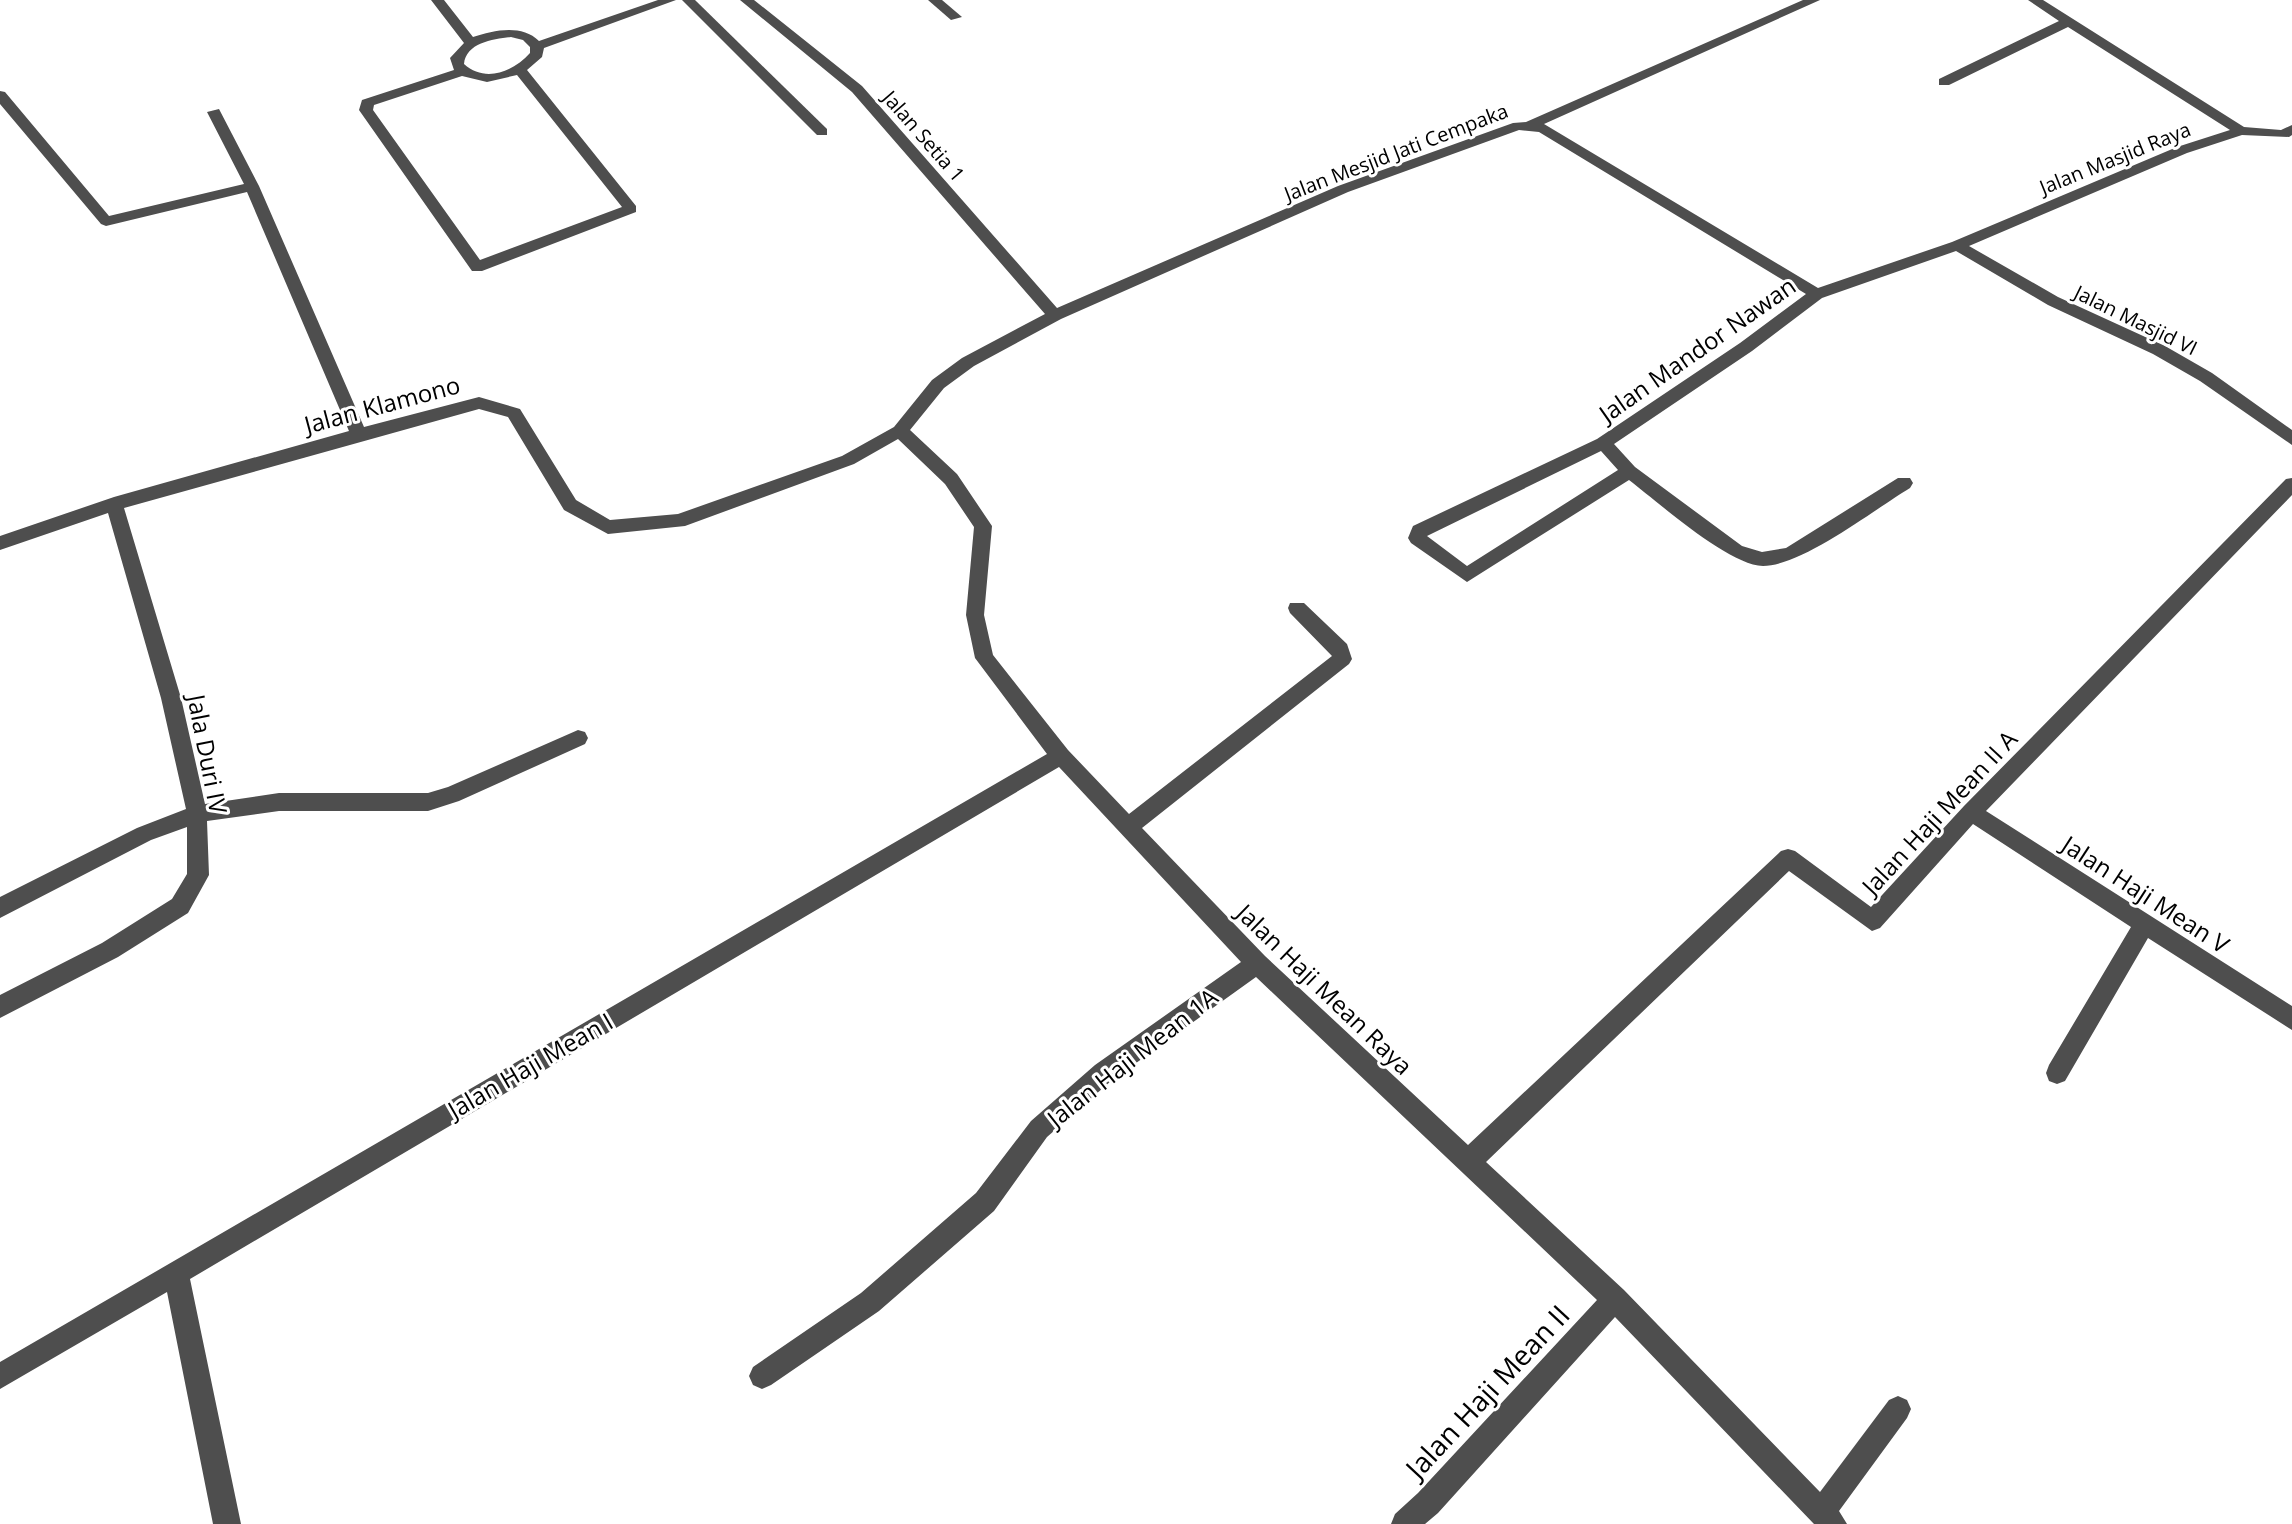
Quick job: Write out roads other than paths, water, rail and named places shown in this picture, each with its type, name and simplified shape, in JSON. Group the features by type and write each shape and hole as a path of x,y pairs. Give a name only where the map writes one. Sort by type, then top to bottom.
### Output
{"street":[{"path":"437,0 471,43"},
{"path":"537,46 670,0"},
{"path":"688,0 822,132"},
{"name":"Jalan Setia 1","path":"746,0 857,89 1055,315"},
{"path":"934,0 956,17"},
{"path":"1531,125 1814,0"},
{"path":"2034,0 2241,131"},
{"path":"1944,82 2068,22"},
{"path":"511,33 528,37 537,46 537,54 520,70 489,78 473,76 463,71 457,58 471,43 490,35 511,33"},
{"path":"463,71 367,103 366,110 477,267 631,209 520,70"},
{"path":"0,95 106,221 252,186"},
{"path":"214,112 252,186 359,434"},
{"name":"Jalan Mesjid Jati Cempaka","path":"1055,315 1343,189 1502,130 1531,125 1542,128 1817,294"},
{"name":"Jalan Masjid Raya","path":"1957,245 2182,150 2241,131 2289,134"},
{"path":"1817,294 1957,245"},
{"name":"Jalan Masjid VI","path":"1957,245 2053,301 2159,350 2206,377 2292,439"},
{"name":"Jalan Mandor Nawan","path":"1629,471 1467,575 1418,539 1419,531 1603,443 1746,347 1817,294"},
{"name":"Jalan Klamono","path":"0,543 114,504 479,403 514,413 570,505 608,527 679,521 848,460 900,431 938,384 968,362 1055,315"},
{"name":"Jalan Haji Mean Raya","path":"900,431 951,479 983,526 975,615 984,658 1061,756 1257,963 1615,1299 1827,1518"},
{"path":"1603,443 1629,471 1736,551 1762,559 1790,554 1904,483"},
{"name":"Jalan Haji Mean II A","path":"1467,1163 1788,858 1872,921 1971,812 2292,484"},
{"name":"Jala Duri IV","path":"0,1007 110,950 180,906 198,875 197,814 171,698 114,504"},
{"path":"1128,827 1342,659 1340,649 1297,608"},
{"path":"0,908 144,834 197,814 279,802 428,802 452,795 578,738"},
{"name":"Jalan Haji Mean I","path":"0,1376 1061,756"},
{"name":"Jalan Haji Mean V","path":"1971,812 2292,1019"},
{"path":"2057,1073 2145,924"},
{"name":"Jalan Haji Mean 1A","path":"762,1376 870,1302 985,1202 1039,1129 1103,1073 1257,963"},
{"path":"176,1273 227,1524"},
{"name":"Jalan Haji Mean II","path":"1405,1524 1615,1299"},
{"path":"1827,1518 1898,1409"}]}
